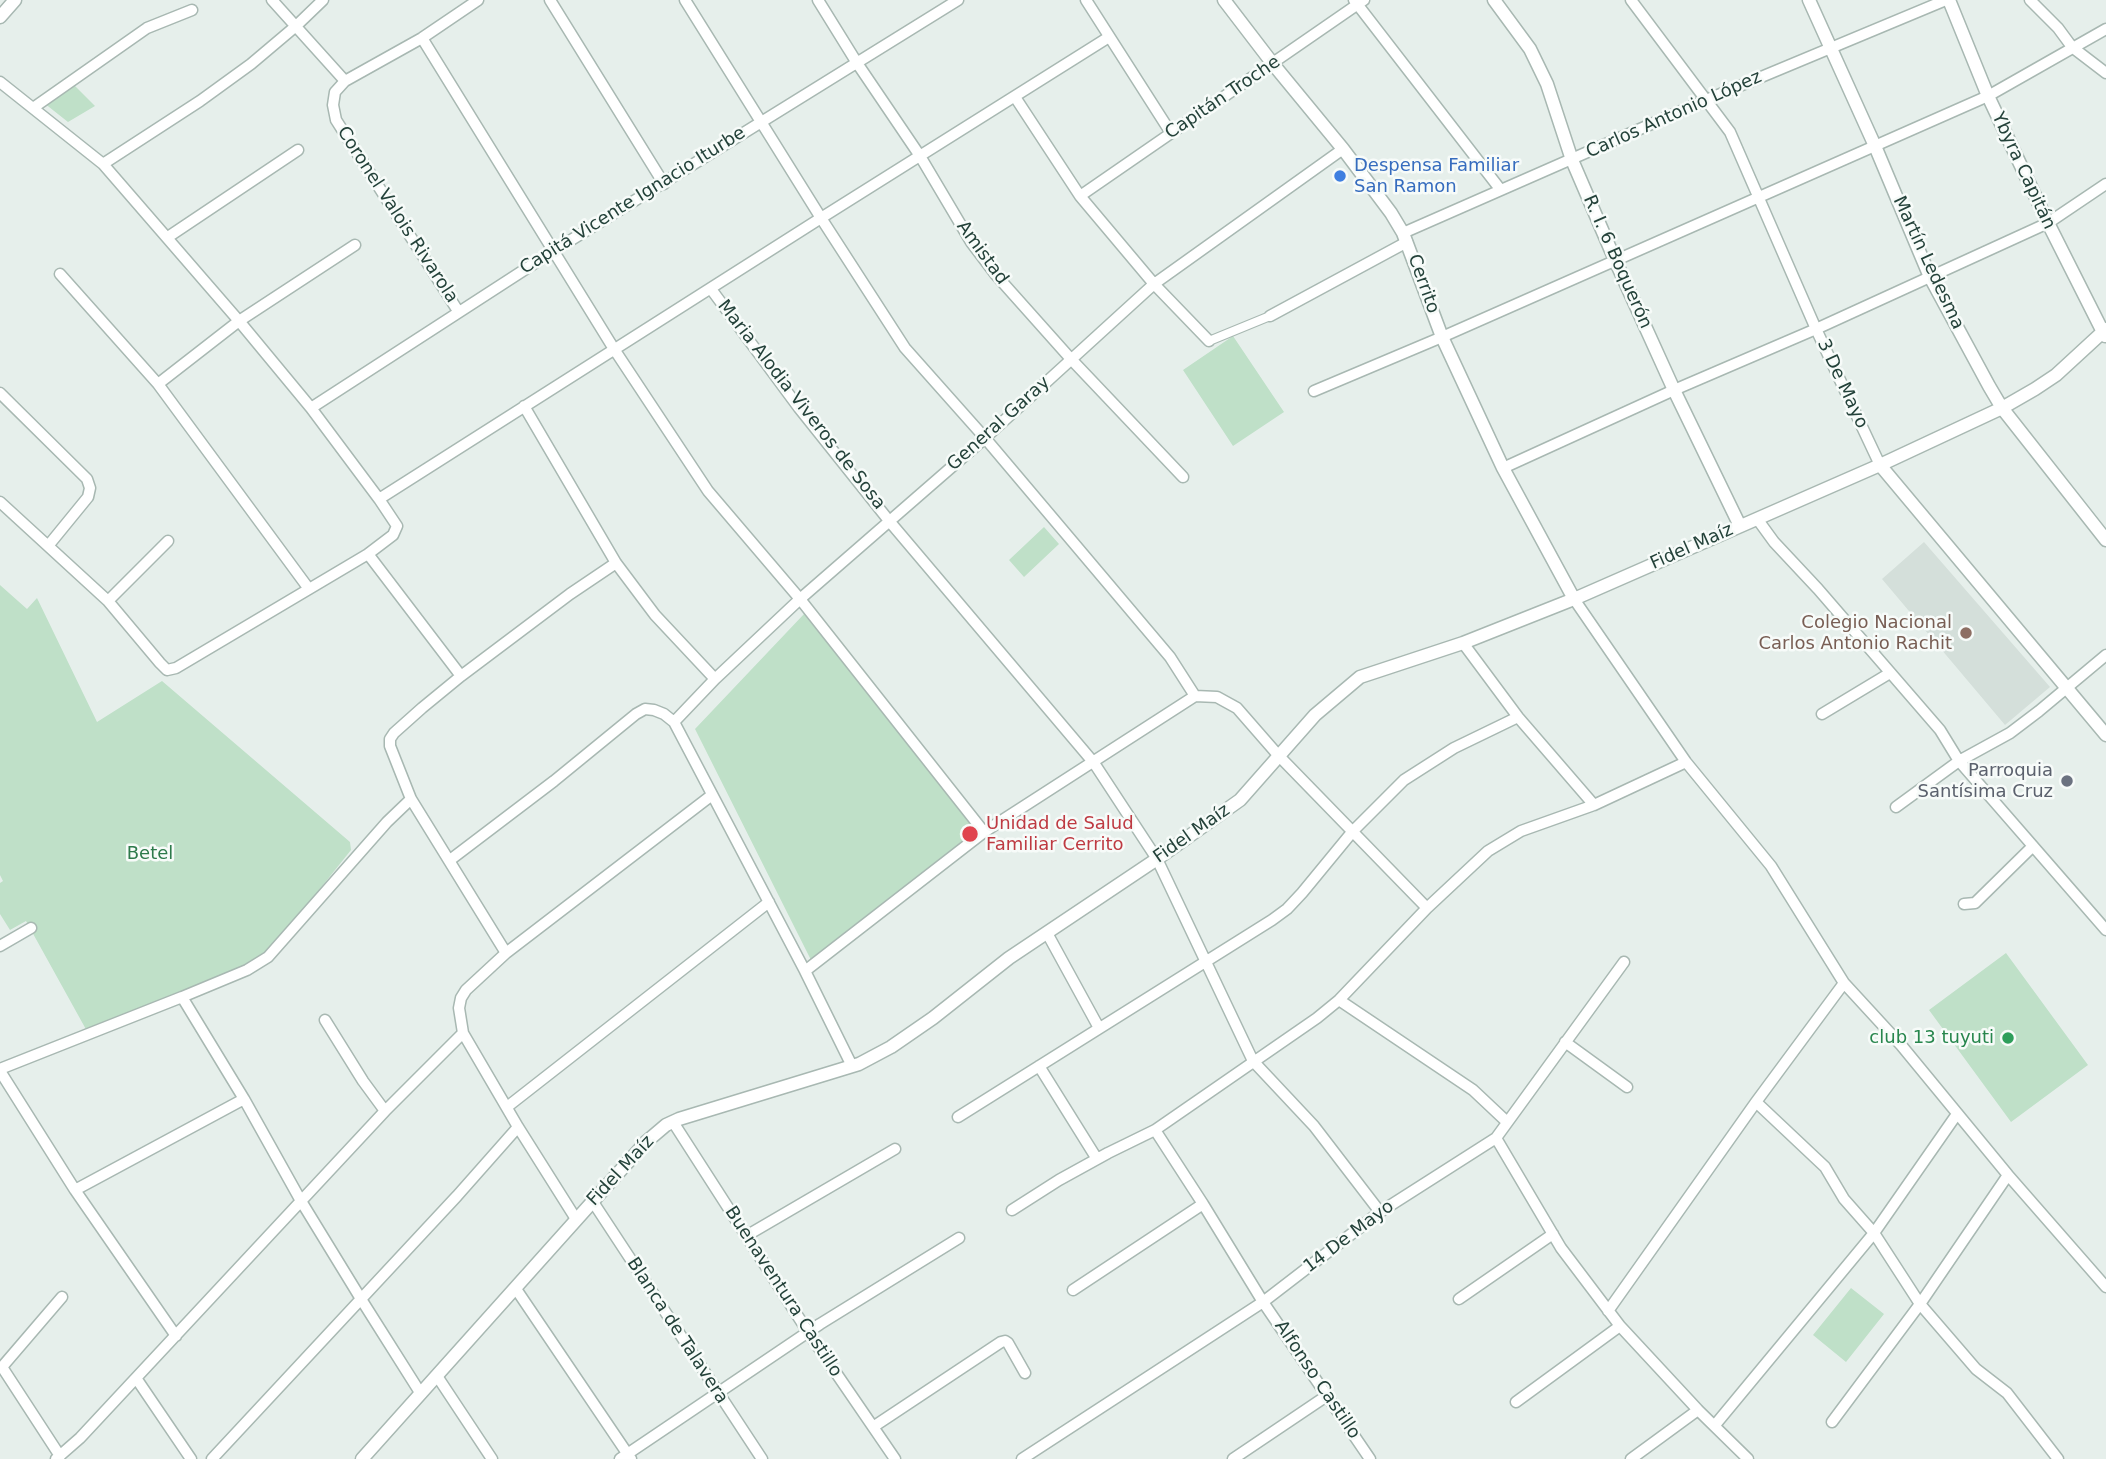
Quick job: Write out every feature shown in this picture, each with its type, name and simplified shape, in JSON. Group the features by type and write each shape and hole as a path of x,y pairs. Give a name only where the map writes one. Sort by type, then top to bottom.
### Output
{"street":[{"path":"0,17 15,0"},
{"path":"272,0 345,81 422,37 478,0"},
{"path":"103,164 232,79 323,0"},
{"path":"550,0 664,184"},
{"path":"685,0 905,348 985,438 1170,657 1195,696"},
{"name":"Amistad","path":"818,0 920,156 971,242 996,275 1183,477"},
{"path":"1086,0 1171,133"},
{"name":"Cerrito","path":"1224,0 1391,213 1405,238 1442,337 1503,468 1574,599"},
{"name":"R. I. 6 Boquerón","path":"1494,0 1530,49 1548,83 1572,160 1615,260 1740,526"},
{"name":"3 De Mayo","path":"1631,0 1730,132 1816,329 1880,465 2106,735"},
{"name":"Martín Ledesma","path":"1809,0 1930,277 2002,408 2106,540"},
{"name":"Carlos Antonio López","path":"1270,316 1405,238 1500,189 1947,0"},
{"name":"Ybyra Capitán","path":"1947,0 1988,96 2104,333"},
{"path":"2030,0 2058,28 2072,47 2106,74"},
{"name":"Capitá Vicente Ignacio Iturbe","path":"311,408 458,311 953,1"},
{"path":"1359,2 1500,189"},
{"name":"Capitán Troche","path":"1080,196 1359,2"},
{"path":"33,108 147,28 192,10"},
{"path":"1314,391 1758,199 1988,96 2106,29"},
{"path":"422,37 614,349 708,491 800,599 984,832"},
{"path":"379,499 1109,37"},
{"name":"Coronel Valois Rivarola","path":"345,81 335,92 333,105 336,120 458,311"},
{"path":"0,82 103,164 168,237 311,408 395,520 397,531 368,554 176,668 167,670 108,601 0,502"},
{"path":"1015,97 1080,196 1154,284 1209,341 1270,316"},
{"name":"General Garay","path":"674,722 715,679 800,599 985,438 1154,284 1343,149"},
{"path":"168,237 298,150"},
{"path":"1503,468 2048,223 2106,184"},
{"path":"158,384 239,321 355,246"},
{"path":"60,274 158,384 309,589"},
{"name":"Maria Alodia Viveros de Sosa","path":"711,289 799,408 890,522 1094,763 1157,859 1253,1061 1314,1126 1380,1212"},
{"name":"Fidel Maíz","path":"362,1459 646,1142 673,1122 852,1066 891,1047 933,1018 1009,958 1240,800 1315,715 1360,677 1463,643 1574,599 1880,465 2002,408 2056,374 2104,333"},
{"path":"0,393 87,479 90,488 88,497 48,546"},
{"path":"524,406 617,563 663,625 715,679"},
{"path":"1758,520 1774,542 1940,730 1959,761 2106,930"},
{"path":"108,601 168,541"},
{"path":"368,554 461,676"},
{"path":"506,953 411,799 390,746 390,739 461,676 570,594 617,563"},
{"path":"1574,599 1686,762 1771,866 1844,983 1901,1045 2008,1175 2106,1287"},
{"path":"1463,643 1518,717 1594,805"},
{"path":"1896,807 1959,761 2010,733 2106,655"},
{"path":"1822,714 1890,673"},
{"path":"805,971 984,832 1195,696 1217,698 1237,708 1278,755 1427,908"},
{"path":"450,860 554,782 636,714 645,709 654,710 674,722 852,1066"},
{"path":"958,1116 1287,909 1353,831 1404,780 1454,748 1518,717"},
{"path":"1012,1210 1097,1158 1155,1130 1317,1018 1339,1000 1427,908 1488,851 1503,841 1521,831 1594,805 1686,762"},
{"path":"576,1219 463,1033 459,1008 461,998 466,989 506,953 712,796"},
{"path":"176,1336 75,1190 0,1070 247,970 268,957 387,822 411,799"},
{"path":"1964,904 1975,903 2033,846"},
{"path":"507,1107 769,902"},
{"path":"0,946 31,928"},
{"path":"1046,933 1099,1028"},
{"name":"14 De Mayo","path":"1025,1458 1263,1301 1380,1212 1496,1138 1624,962"},
{"path":"1608,1311 1844,983"},
{"path":"182,997 361,1299 421,1394"},
{"path":"1339,1000 1474,1090 1507,1122"},
{"path":"325,1020 385,1111"},
{"path":"62,1297 1,1367 58,1457 80,1438 385,1111 463,1033"},
{"path":"1565,1042 1627,1087"},
{"path":"1040,1066 1097,1158"},
{"path":"75,1190 244,1098"},
{"path":"1756,1102 1825,1167 1844,1199 1874,1233 1920,1304 1976,1369 2007,1394 2058,1459"},
{"path":"1715,1425 1874,1233 1957,1114"},
{"name":"Buenaventura Castillo","path":"673,1122 808,1332 895,1459"},
{"path":"212,1459 518,1127"},
{"name":"Alfonso Castillo","path":"1155,1130 1263,1301 1370,1459"},
{"path":"1496,1138 1553,1234 1608,1311 1698,1410 1748,1459"},
{"path":"746,1236 895,1149"},
{"path":"1832,1422 1920,1304 2008,1175"},
{"name":"Blanca de Talavera","path":"593,1202 762,1459"},
{"path":"1073,1290 1203,1204"},
{"path":"1459,1299 1553,1234"},
{"path":"516,1289 626,1457 808,1332 959,1238"},
{"path":"1516,1402 1620,1326"},
{"path":"873,1427 1001,1342 1008,1343 1025,1373"},
{"path":"437,1376 492,1459"},
{"path":"136,1378 191,1459"},
{"path":"1233,1459 1328,1395"},
{"path":"1632,1459 1698,1410"}],"shaded area":[{"name":"Colegio Nacional Carlos Antonio Rachit","path":"1924,542 2050,687 2005,725 1882,579"}],"green space":[{"path":"74,85 95,106 68,122 44,103"},
{"path":"1233,336 1284,412 1233,446 1183,370"},
{"path":"1044,527 1059,544 1024,577 1009,560"},
{"name":"Betel","path":"0,585 27,609 37,598 97,722 162,681 350,842 351,850 267,955 88,1033 26,921 10,930 0,914 0,883 3,881 0,875"},
{"path":"804,614 978,832 812,962 695,729"},
{"name":"club 13 tuyuti","path":"2006,953 2088,1065 2011,1122 1929,1010"},
{"path":"1851,1288 1884,1314 1846,1362 1813,1335"}],"place":[{"name":"Despensa Familiar San Ramon","path":"1340,176"},
{"name":"Colegio Nacional Carlos Antonio Rachit","path":"1966,633"},
{"name":"Parroquia Santísima Cruz","path":"2067,781"},
{"name":"Unidad de Salud Familiar Cerrito","path":"970,834"},
{"name":"club 13 tuyuti","path":"2008,1038"}]}
